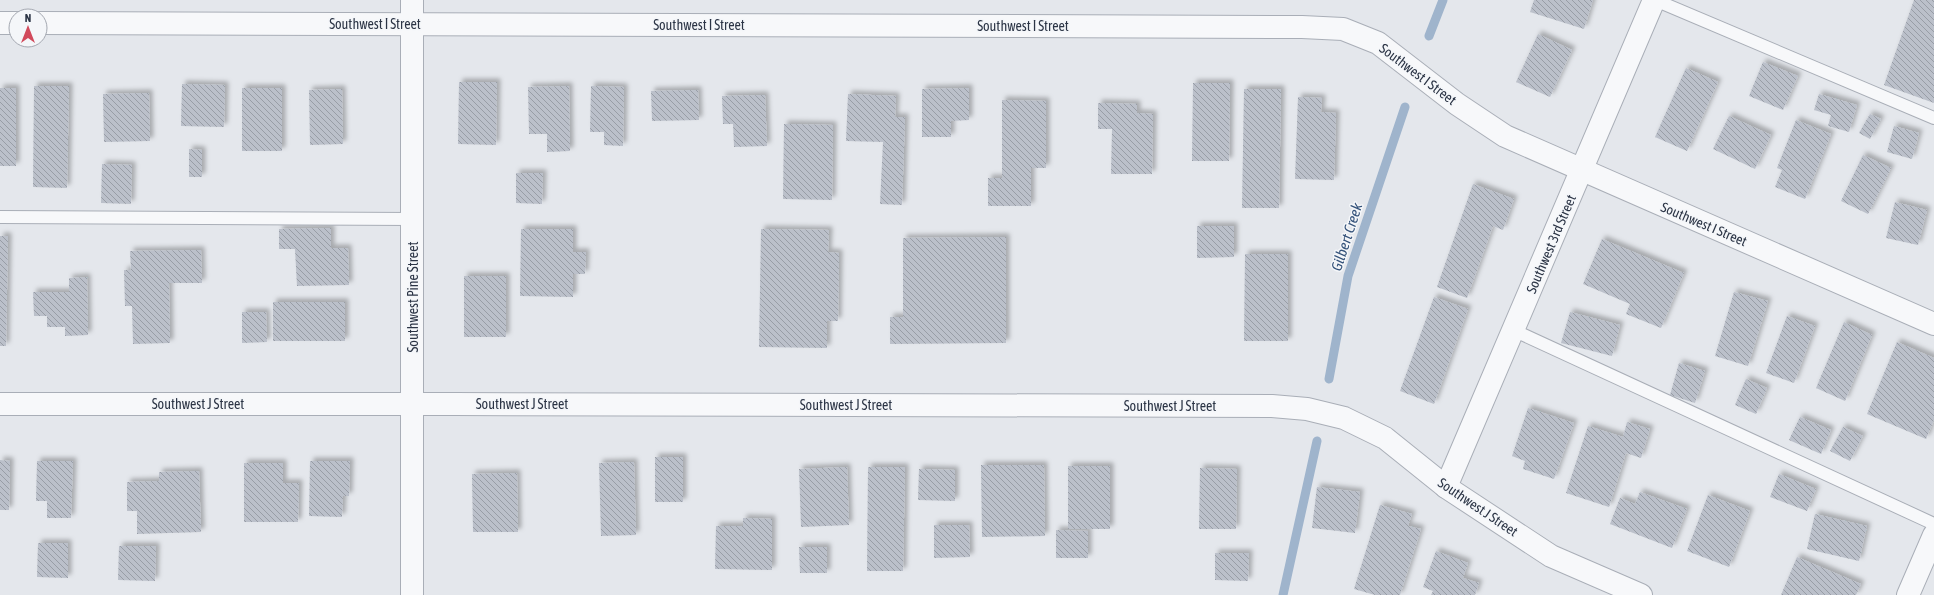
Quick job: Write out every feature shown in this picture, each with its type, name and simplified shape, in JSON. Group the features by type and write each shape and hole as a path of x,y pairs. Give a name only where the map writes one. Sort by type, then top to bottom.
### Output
{"street":[{"name":"Southwest Pine Street","path":"412,0 412,595"},
{"name":"Southwest 3rd Street","path":"1446,487 1654,0"},
{"name":"Southwest I Street","path":"48,23 1302,27 1343,30 1378,43 1457,104 1505,136 1934,324"},
{"name":"Southwest J Street","path":"0,404 1272,406 1307,409 1344,418 1385,438 1446,487 1551,556 1641,595"},
{"path":"1908,595 1934,535"}],"lane":[{"path":"1654,0 1934,118"},
{"path":"0,217 413,219"},
{"path":"1513,330 1934,524"}],"building":[{"path":"1534,0 1593,0 1584,29 1530,12"},
{"path":"1914,0 1934,0 1934,103 1884,85"},
{"path":"1538,34 1572,50 1550,97 1516,82"},
{"path":"1763,62 1798,76 1783,110 1749,96"},
{"path":"1686,68 1718,82 1687,151 1655,137"},
{"path":"459,82 497,82 496,145 458,144"},
{"path":"1193,83 1230,83 1229,161 1192,161"},
{"path":"182,84 225,85 224,127 181,126"},
{"path":"34,86 69,86 67,188 33,187"},
{"path":"569,86 570,151 547,152 547,134 529,134 528,87"},
{"path":"591,86 624,87 623,146 604,145 604,132 590,132"},
{"path":"0,88 16,88 16,166 0,166"},
{"path":"242,88 282,88 282,151 242,151"},
{"path":"969,88 969,120 951,121 951,137 922,137 922,89"},
{"path":"342,89 343,144 310,145 309,90"},
{"path":"1244,89 1281,89 1279,208 1242,208"},
{"path":"698,90 699,120 652,121 651,91"},
{"path":"149,93 150,141 104,142 103,94"},
{"path":"848,94 896,96 895,117 905,117 902,205 880,204 883,142 846,141"},
{"path":"1819,94 1857,105 1849,132 1828,126 1831,115 1814,110"},
{"path":"765,95 767,146 734,147 733,124 723,124 722,96"},
{"path":"1298,97 1322,98 1321,112 1336,113 1334,180 1295,179"},
{"path":"1002,100 1046,101 1046,168 1031,168 1031,206 988,206 988,178 1002,178"},
{"path":"1098,103 1137,104 1137,113 1153,114 1152,174 1111,174 1112,129 1098,129"},
{"path":"1870,114 1881,119 1870,139 1859,133"},
{"path":"1729,116 1771,135 1755,169 1713,149"},
{"path":"1796,120 1831,134 1805,199 1775,187 1782,170 1777,168"},
{"path":"784,124 833,125 832,200 783,199"},
{"path":"1894,126 1919,133 1912,159 1887,152"},
{"path":"189,149 202,150 202,177 189,177"},
{"path":"1863,155 1891,168 1868,214 1841,201"},
{"path":"102,164 132,165 131,204 101,203"},
{"path":"516,173 543,173 542,204 516,203"},
{"path":"1473,184 1514,199 1503,230 1493,226 1467,298 1437,287"},
{"path":"1895,202 1927,210 1918,245 1886,238"},
{"path":"1197,226 1234,226 1234,257 1197,258"},
{"path":"331,228 331,248 348,248 349,285 297,286 295,249 279,249 279,229"},
{"path":"521,229 573,229 573,252 586,252 585,274 573,274 573,297 520,296"},
{"path":"761,229 829,230 828,252 839,253 838,321 827,321 827,348 759,347"},
{"path":"0,236 8,236 6,346 0,346"},
{"path":"1006,237 1006,343 890,344 890,317 903,317 903,238"},
{"path":"1602,239 1684,273 1661,328 1626,314 1630,304 1583,284"},
{"path":"201,250 202,283 169,283 170,343 133,344 132,306 125,306 124,270 131,270 130,251"},
{"path":"1245,254 1288,254 1288,341 1244,341"},
{"path":"464,276 506,276 506,337 464,337"},
{"path":"87,277 88,335 65,336 65,327 47,327 47,316 34,316 33,292 69,292 69,278"},
{"path":"1734,292 1768,301 1748,366 1715,356"},
{"path":"1434,297 1468,309 1434,404 1400,391"},
{"path":"273,302 345,302 345,341 273,341"},
{"path":"242,312 266,312 267,342 242,343"},
{"path":"1570,312 1620,325 1612,356 1561,343"},
{"path":"1787,316 1815,326 1794,383 1766,373"},
{"path":"1844,322 1872,335 1845,401 1816,388"},
{"path":"1897,342 1934,358 1934,420 1926,439 1867,414"},
{"path":"1679,363 1705,371 1695,403 1670,395"},
{"path":"1746,379 1767,388 1756,414 1735,405"},
{"path":"1528,408 1574,423 1554,479 1523,469 1525,461 1512,456"},
{"path":"1800,417 1831,430 1821,454 1789,440"},
{"path":"1627,422 1650,429 1641,458 1626,453 1609,507 1566,493 1588,426 1623,437"},
{"path":"1843,427 1863,436 1850,461 1830,451"},
{"path":"655,457 683,457 683,502 655,502"},
{"path":"0,460 10,461 9,510 0,510"},
{"path":"37,461 73,461 71,518 47,518 47,501 36,501"},
{"path":"310,461 350,461 349,496 343,496 342,517 309,516"},
{"path":"634,462 636,535 601,536 599,463"},
{"path":"244,463 283,463 283,483 299,483 298,522 244,522"},
{"path":"981,465 1044,465 1045,536 982,537"},
{"path":"1068,466 1110,466 1110,529 1068,529"},
{"path":"847,467 849,525 801,527 799,469"},
{"path":"868,467 905,467 903,571 867,571"},
{"path":"1200,468 1237,469 1236,529 1199,529"},
{"path":"919,469 955,470 955,501 918,500"},
{"path":"199,471 201,532 137,534 137,511 127,511 127,482 159,481 159,472"},
{"path":"517,473 518,532 473,532 472,474"},
{"path":"1779,474 1816,489 1807,511 1770,497"},
{"path":"1317,487 1360,492 1355,533 1312,528"},
{"path":"1640,492 1687,509 1672,548 1610,524 1620,498 1635,504"},
{"path":"1708,495 1750,511 1729,567 1687,551"},
{"path":"1380,505 1412,514 1408,526 1421,529 1400,595 1375,595 1354,589"},
{"path":"1815,514 1867,526 1859,561 1807,549"},
{"path":"743,518 772,519 772,570 715,569 716,526 743,526"},
{"path":"934,525 969,525 970,557 934,558"},
{"path":"1056,530 1088,531 1088,558 1056,558"},
{"path":"38,543 68,543 68,578 37,577"},
{"path":"119,546 156,546 155,581 118,580"},
{"path":"799,547 827,547 827,573 800,573"},
{"path":"1436,551 1468,563 1463,578 1479,583 1475,595 1431,595 1433,591 1423,587"},
{"path":"1215,553 1249,553 1248,581 1215,580"},
{"path":"1797,557 1861,584 1856,595 1781,595"}],"waterway":[{"name":"Gilbert Creek","path":"1429,36 1443,0"},
{"name":"Gilbert Creek","path":"1329,379 1348,276 1405,107"},
{"name":"Gilbert Creek","path":"1283,595 1317,441"}]}
